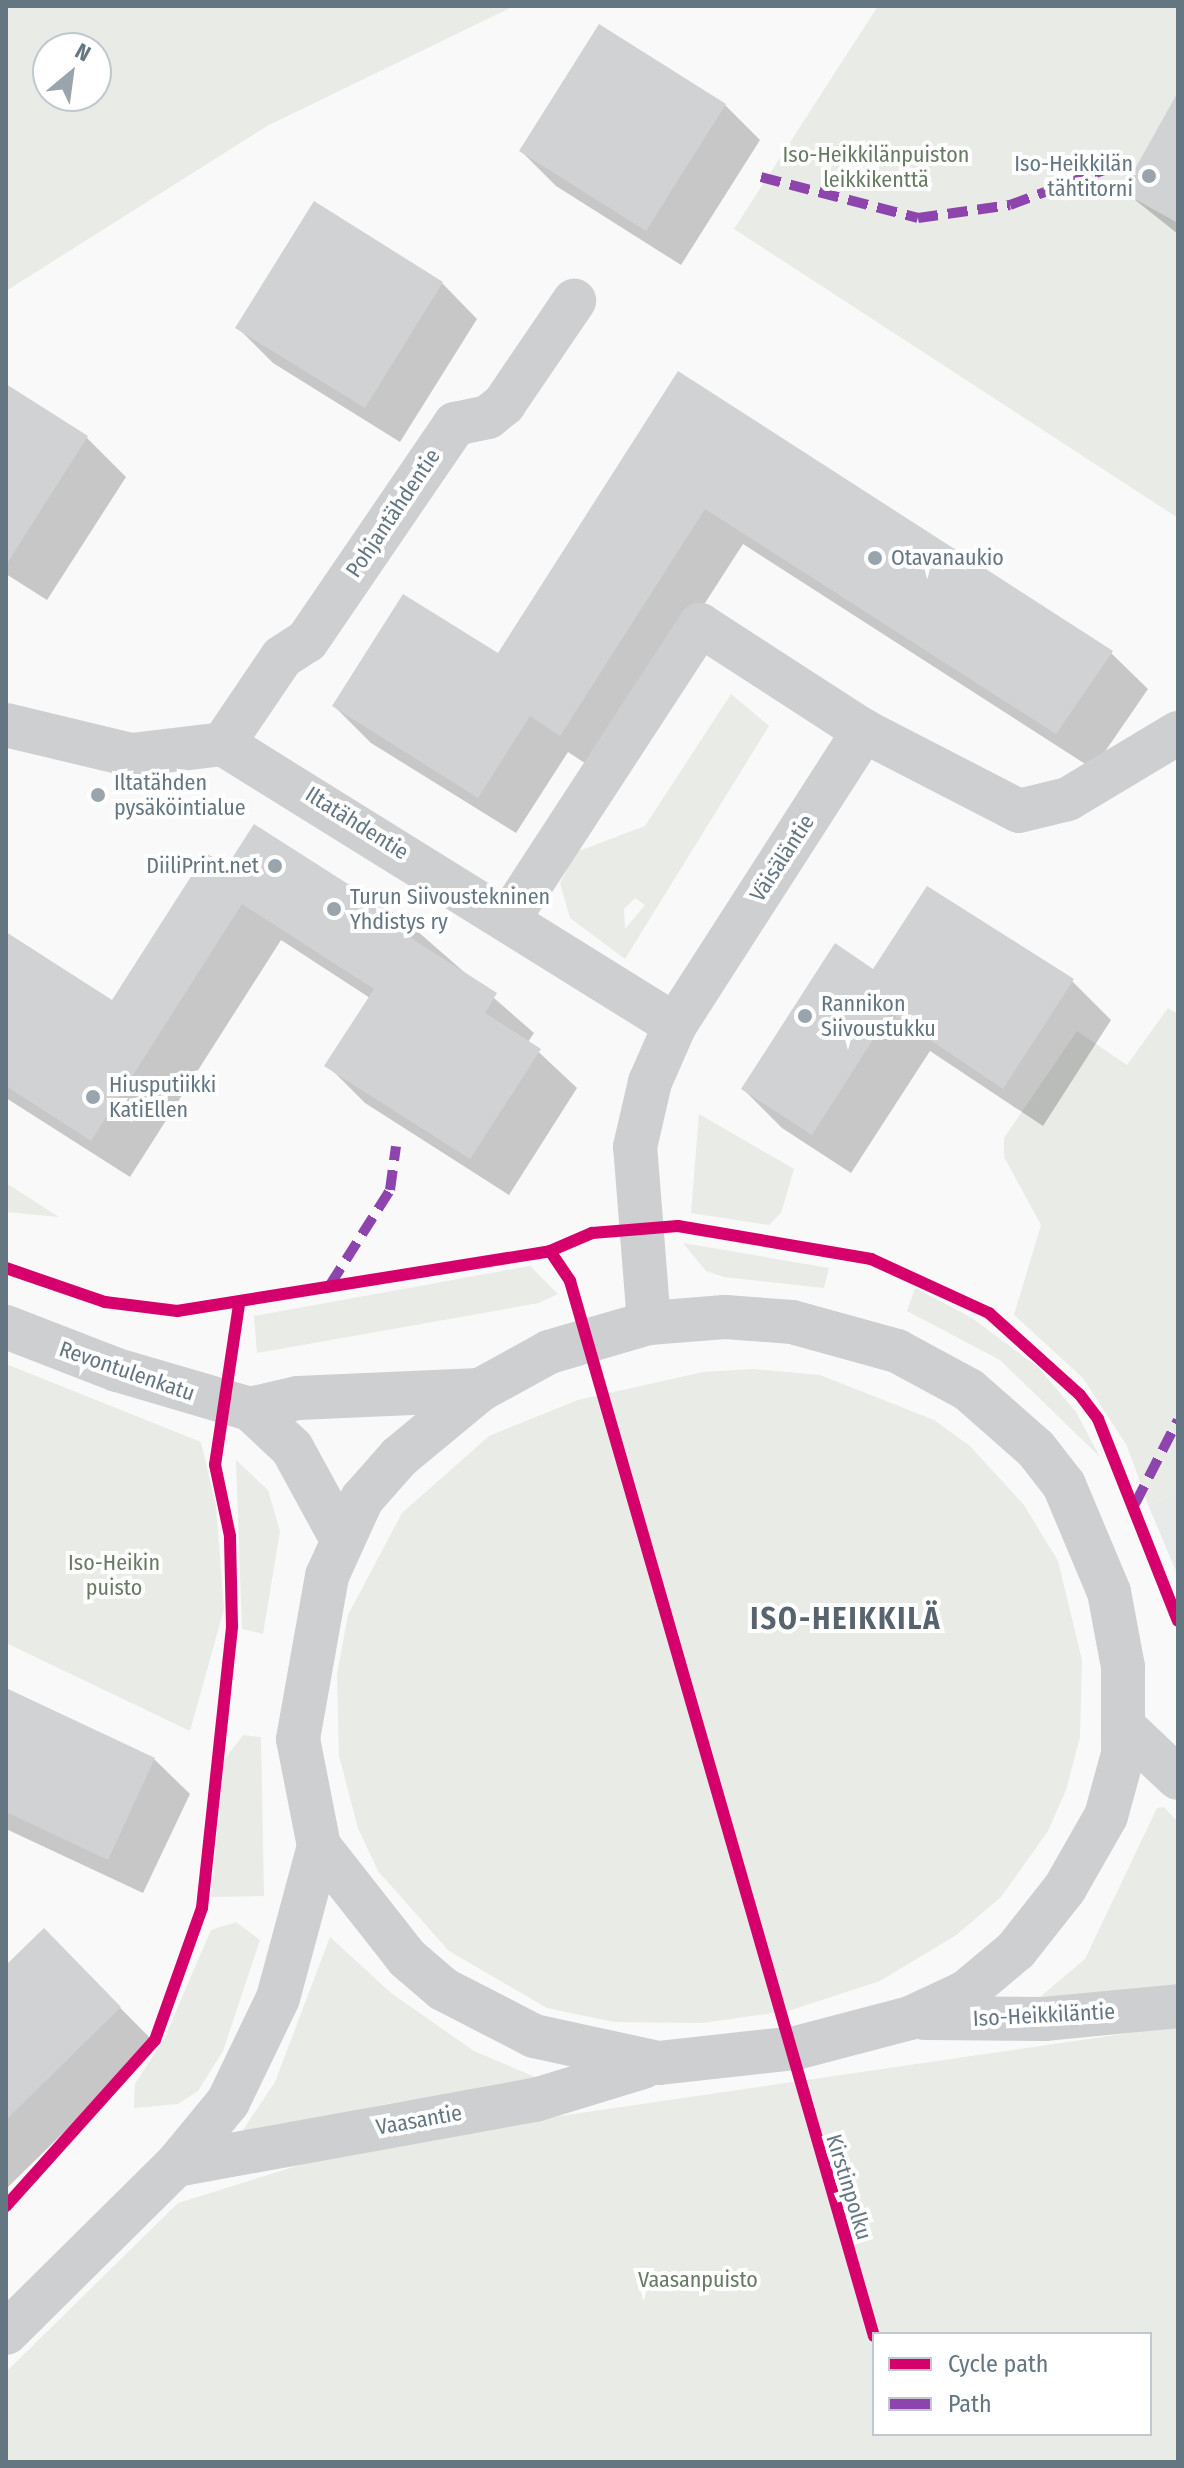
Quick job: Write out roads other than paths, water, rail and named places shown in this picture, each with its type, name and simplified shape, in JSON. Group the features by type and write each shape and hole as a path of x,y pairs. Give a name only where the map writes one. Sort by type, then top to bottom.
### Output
{"street":[{"name":"Pohjantähdentie","path":"223,744 282,657 307,641 455,424 488,417 504,404 574,301"},
{"path":"509,918 700,625 864,731 1019,811 1068,799 1178,733"},
{"path":"6,725 131,755 223,744"},
{"name":"Väisäläntie","path":"649,1323 635,1147 675,1025 864,731"},
{"name":"Iltatähdentie","path":"223,744 509,918 675,1025"},
{"path":"725,1317 857,1337 934,1369 998,1412 1064,1485 1092,1541 1117,1631 1124,1727 1120,1780 1106,1816 1035,1929 966,1992 910,2018 796,2048 658,2063 534,2036 443,1989 370,1919 319,1846 298,1739 313,1619 341,1538 387,1468 480,1390 549,1352 649,1323 725,1317"},
{"name":"Revontulenkatu","path":"6,1327 117,1370 250,1409 292,1448 341,1538"},
{"name":"Revontulenkatu","path":"250,1409 298,1398 480,1390"},
{"path":"1124,1727 1178,1778"},
{"path":"6,2333 176,2165 228,2102 278,1998 319,1846"},
{"name":"Iso-Heikkiläntie","path":"910,2018 1044,2019 1178,2006"},
{"name":"Vaasantie","path":"176,2165 535,2100 658,2063"}],"place":[{"name":"Iso-Heikkilän tähtitorni","path":"1149,176"},
{"name":"Otavanaukio","path":"875,558"},
{"name":"Iltatähden pysäköintialue","path":"98,795"},
{"name":"DiiliPrint.net","path":"275,866"},
{"name":"Turun Siivoustekninen Yhdistys ry","path":"334,909"},
{"name":"Rannikon Siivoustukku","path":"805,1016"},
{"name":"Hiusputiikki KatiEllen","path":"93,1097"}],"district":[{"name":"ISO-HEIKKILÄ","path":"846,1619"}],"park label":[{"name":"Iso-Heikkilänpuiston leikkikenttä","path":"876,166"},
{"name":"Iso-Heikin puisto","path":"114,1574"},
{"name":"Vaasanpuisto","path":"698,2280"}]}
